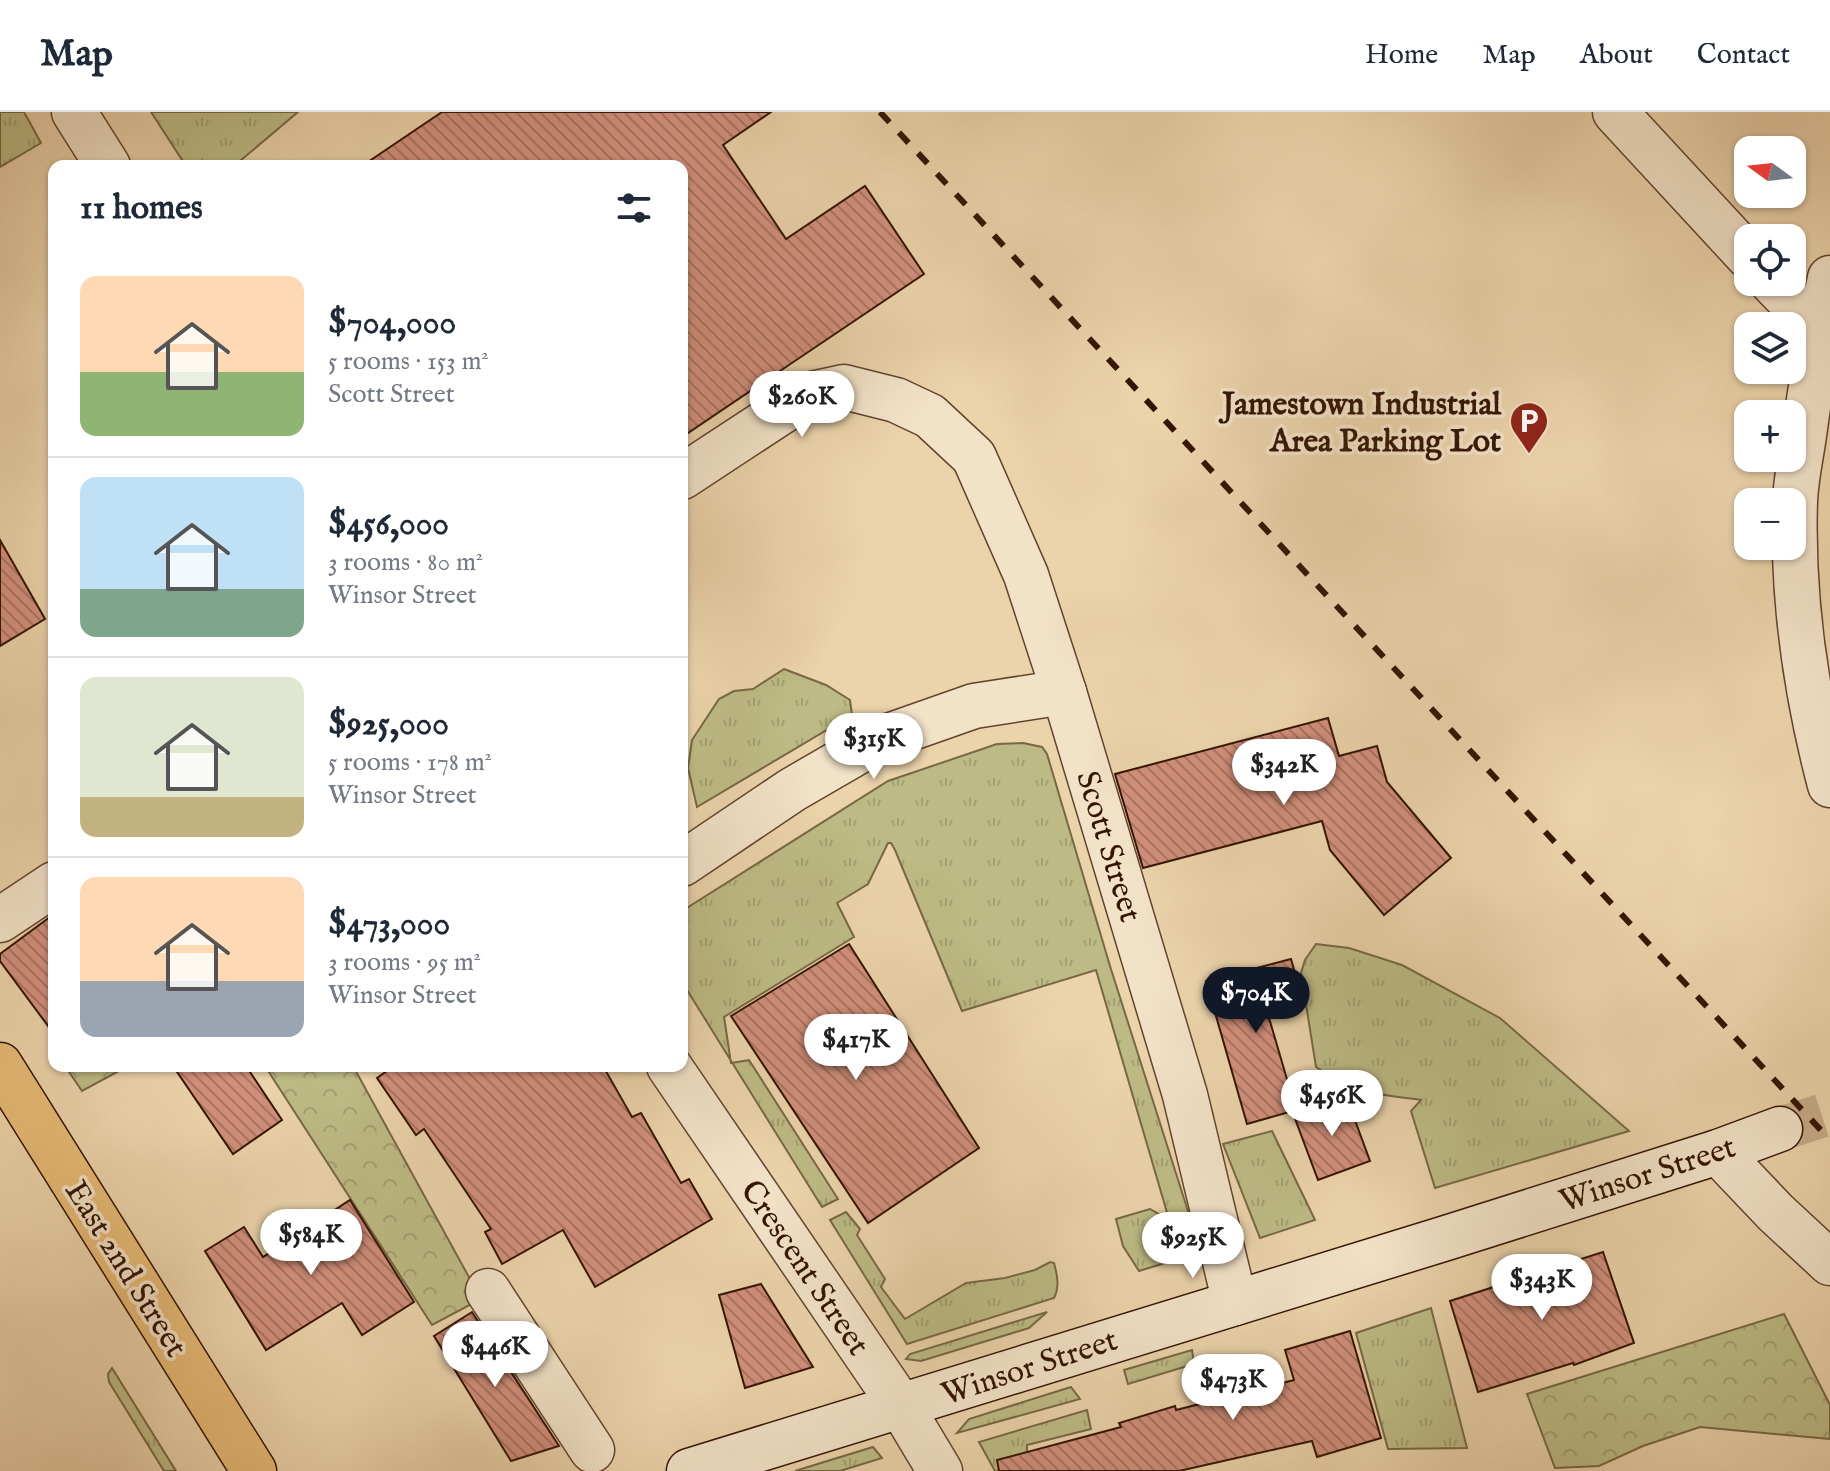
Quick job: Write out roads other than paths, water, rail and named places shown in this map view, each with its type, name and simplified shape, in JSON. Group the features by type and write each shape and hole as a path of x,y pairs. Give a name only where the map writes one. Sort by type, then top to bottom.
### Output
{"main road":[{"name":"East 2nd Street","path":"0,1065 254,1471"}],"street":[{"path":"74,112 104,160"},
{"path":"1615,112 1734,241"},
{"path":"1830,278 1818,330 1795,498 1796,572 1820,748 1830,785"},
{"path":"1785,296 1818,330"},
{"name":"Scott Street","path":"688,473 807,395 844,387 896,400 930,416 974,457 1026,575 1064,692 1185,1095 1235,1303"},
{"path":"688,860 792,790 880,739 974,706 1064,692"},
{"path":"0,920 48,888"},
{"name":"Crescent Street","path":"673,1072 901,1406 940,1471"},
{"name":"Winsor Street","path":"689,1471 1718,1152 1780,1129"},
{"path":"1718,1152 1776,1213 1830,1263"},
{"path":"488,1291 592,1450"}],"tunnel":[{"path":"1780,1129 1830,1113"}],"railway":[{"path":"880,112 1830,1140"}],"place":[{"name":"Jamestown Industrial Area Parking Lot","path":"1529,455"}]}
